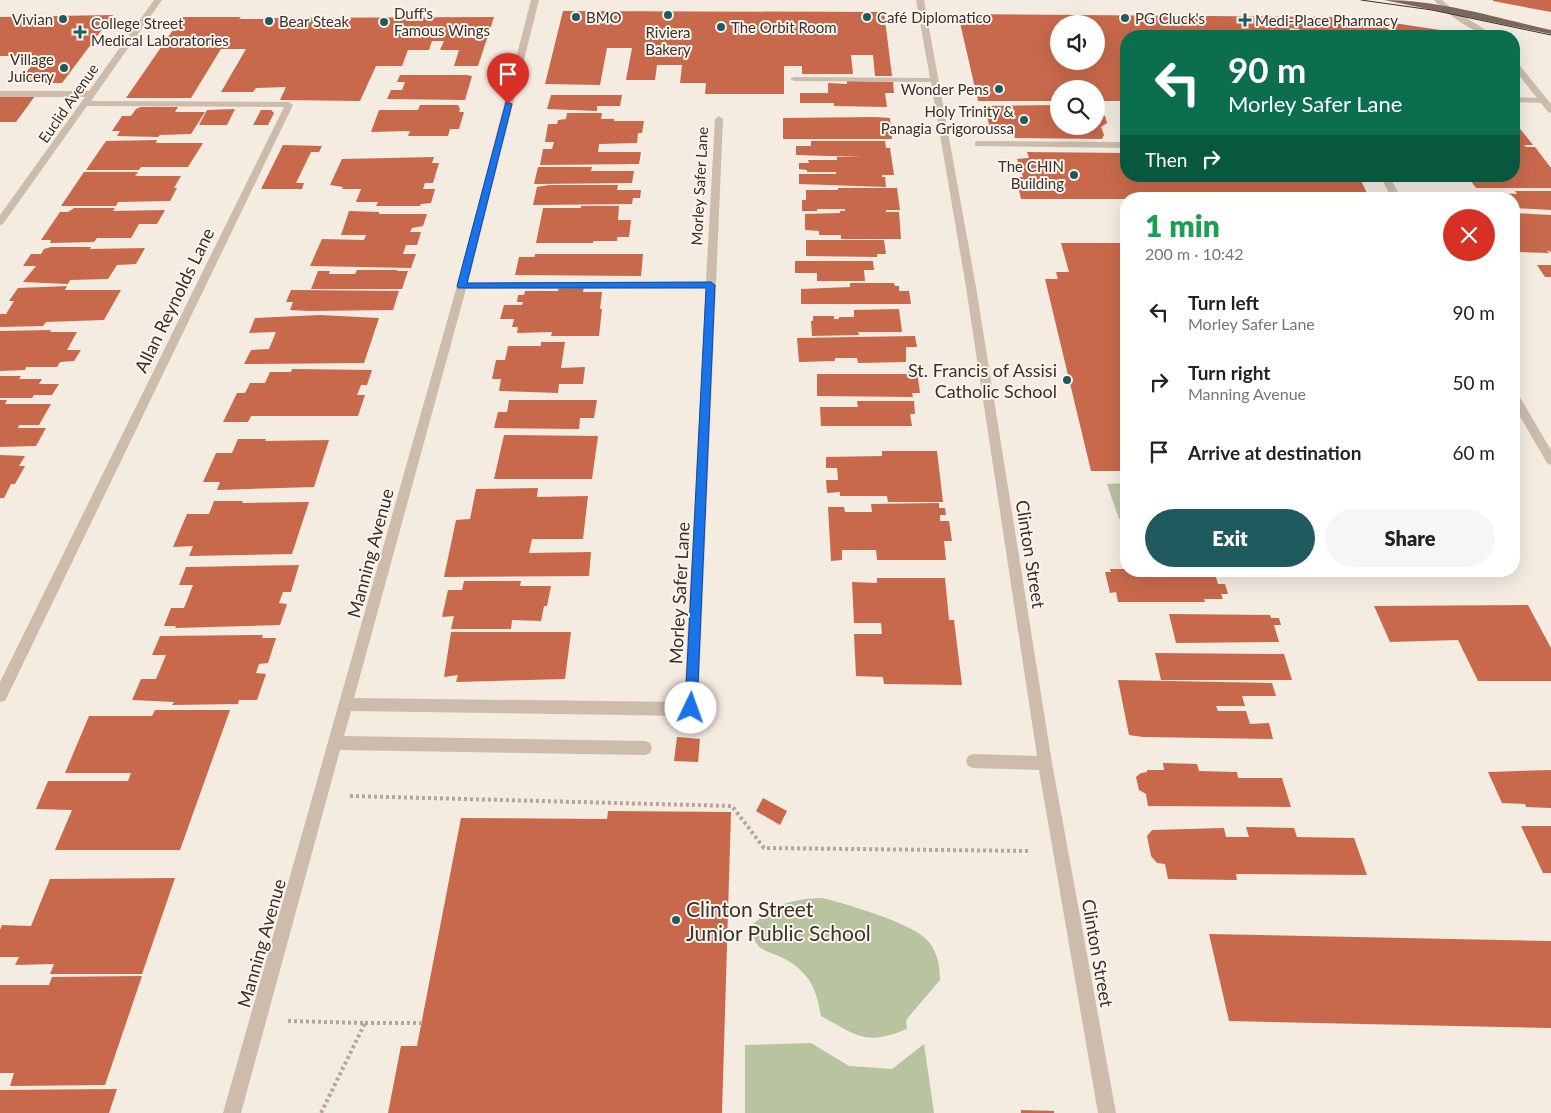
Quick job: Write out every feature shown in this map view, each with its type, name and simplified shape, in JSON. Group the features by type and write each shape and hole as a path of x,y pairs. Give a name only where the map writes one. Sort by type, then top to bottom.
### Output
{"main road":[{"path":"1388,0 1448,10 1551,32"}],"street":[{"name":"Euclid Avenue","path":"0,222 158,0"},
{"name":"Manning Avenue","path":"232,1113 462,286 536,0"},
{"name":"Clinton Street","path":"920,0 971,287 1045,763 1107,1113"},
{"path":"1438,0 1448,10 1481,30"},
{"path":"1520,72 1551,110"},
{"path":"794,79 933,80"},
{"path":"0,94 87,99"},
{"name":"Allan Reynolds Lane","path":"0,696 289,105 87,99"},
{"path":"1520,100 1543,101"},
{"name":"Morley Safer Lane","path":"346,704 691,708 719,119"},
{"path":"978,144 1120,143"},
{"path":"462,286 711,285"},
{"path":"1520,407 1551,460"},
{"path":"335,743 645,748"},
{"path":"973,761 1045,763"}],"path":[{"path":"321,795 732,806 764,848 1061,851"},
{"path":"257,1021 421,1023"},
{"path":"321,1113 365,1023"}],"green space":[{"path":"1120,483 1120,519 1119,519 1107,484"},
{"path":"822,898 892,920 917,932 929,942 935,952 940,980 906,1020 907,1029 871,1038 844,1029 821,1016 814,990 797,967 757,945 753,933 753,924 762,917 777,907 793,901"},
{"path":"811,1043 849,1066 892,1069 924,1044 934,1113 745,1113 745,1045"}],"building":[{"path":"1551,0 1551,12 1493,1"},
{"path":"563,11 884,12 892,76 875,76 873,55 851,55 853,74 802,74 802,66 784,66 784,94 705,94 706,83 680,83 682,65 657,65 655,80 626,80 632,48 607,48 600,85 545,84"},
{"path":"958,14 1084,15 1050,15 1050,70 1105,70 1105,15 1335,17 1383,22 1389,30 1300,30 1289,28 1290,30 1120,30 1120,101 1105,101 1105,80 1050,80 1050,101 978,101"},
{"path":"113,15 62,83 17,83 40,56 0,56 0,17"},
{"path":"182,17 264,19 494,17 478,66 454,66 459,50 440,50 444,41 432,41 429,50 408,50 402,66 376,66 360,101 280,100 286,87 256,88 253,92 221,92 246,49 221,49 191,98 126,98"},
{"path":"1387,22 1440,30 1393,30"},
{"path":"400,75 472,76 465,100 387,99 391,90 402,90 405,82 397,82"},
{"path":"847,81 893,82 894,93 885,93 887,107 834,106 834,103 800,103 800,93 828,93 828,83 847,84"},
{"path":"551,95 622,95 620,106 597,106 597,111 547,109"},
{"path":"0,96 35,96 16,122 0,122"},
{"path":"420,105 458,105 459,112 464,112 459,129 450,129 448,136 408,136 410,131 371,132 379,110 418,110"},
{"name":"Holy Trinity & Panagia Grigoroussa","path":"1050,105 1050,135 1104,135 1102,139 1015,138 1014,135 1010,134 991,134 985,106"},
{"path":"141,107 178,107 175,112 205,112 191,134 160,135 158,137 117,136 120,131 112,131 122,116 131,116 136,109"},
{"path":"235,109 227,125 199,125 207,110"},
{"path":"261,110 271,110 274,113 268,125 253,125"},
{"path":"567,113 602,113 601,119 644,121 642,133 638,133 637,143 599,144 598,152 641,152 639,164 540,165 543,149 552,149 554,142 545,142 548,124 557,124 558,120 566,119"},
{"path":"783,118 890,118 892,139 783,139"},
{"path":"1520,129 1533,145 1524,145 1526,147 1535,147 1551,168 1551,188 1476,188 1472,182 1520,182"},
{"path":"157,140 156,143 203,143 188,167 141,167 139,170 86,170 106,141"},
{"path":"811,141 885,141 886,148 890,148 894,175 882,175 882,177 885,177 886,187 799,184 799,174 836,174 836,172 807,172 807,170 799,169 799,163 809,163 808,160 837,160 837,157 863,157 796,155 796,146 811,146"},
{"path":"283,145 322,146 319,152 311,152 296,183 304,183 302,189 261,189"},
{"name":"The CHIN Building","path":"1027,152 1120,153 1120,182 1362,182 1366,192 1120,192 1120,199 1021,199 1016,177 1023,177 1017,159 1029,158"},
{"path":"434,157 432,163 439,163 433,183 425,183 423,189 435,189 431,203 421,204 420,206 376,206 378,202 356,202 361,189 342,189 343,187 330,185 342,159"},
{"path":"538,167 592,167 591,171 634,171 632,183 534,184"},
{"path":"84,172 138,172 135,176 181,176 174,188 177,188 170,201 118,202 116,206 61,206"},
{"path":"549,185 618,185 617,190 641,190 640,198 633,198 632,204 533,205 537,187"},
{"path":"838,188 897,188 900,210 886,210 886,212 899,212 901,239 841,239 841,235 819,235 819,231 805,230 805,214 840,213 840,211 845,211 845,209 817,209 817,211 802,211 802,200 806,200 806,190 838,190"},
{"path":"1551,191 1551,210 1520,208 1520,192 1516,192"},
{"path":"581,206 619,206 618,220 631,220 629,237 617,237 617,241 593,241 593,243 536,243 543,208 581,208"},
{"path":"74,208 115,208 113,211 165,210 157,224 139,224 131,238 97,238 94,242 50,243 51,240 41,240 60,212 68,212"},
{"path":"349,211 379,212 379,214 427,214 423,226 412,228 410,232 421,232 417,245 406,245 403,254 416,254 411,268 310,266 322,239 364,240 366,235 341,235"},
{"path":"1520,213 1551,215 1551,252 1547,250 1549,253 1520,252"},
{"path":"806,240 884,240 886,254 877,254 877,257 806,256"},
{"path":"1061,243 1120,243 1120,471 1091,471 1045,279 1058,279 1056,272 1069,272"},
{"path":"51,247 91,247 90,249 145,248 136,264 117,265 108,279 70,280 68,284 23,282 36,266 23,266 31,254 41,254 44,249"},
{"path":"535,254 643,254 641,276 515,275 519,257 535,257"},
{"path":"795,261 873,261 874,270 864,270 865,281 817,281 817,273 795,273"},
{"path":"1537,265 1551,265 1551,277 1545,277"},
{"path":"357,270 408,271 402,289 311,289 318,271 330,271 329,274 355,274"},
{"path":"850,283 894,283 895,286 899,286 899,291 909,291 911,304 801,304 801,289 850,287"},
{"path":"67,286 65,290 121,290 104,320 46,322 43,326 0,327 0,314 6,314 14,301 9,301 18,288"},
{"path":"584,286 583,292 602,292 599,336 551,336 552,332 517,333 518,327 512,327 514,319 500,319 504,305 522,305 523,302 517,302 518,295 524,295 525,291 558,291 559,287"},
{"path":"291,290 399,291 393,310 309,311 290,310 293,302 286,302"},
{"path":"899,309 902,332 858,332 859,335 812,336 811,321 813,321 813,316 834,316 834,319 839,319 839,317 854,317 854,310"},
{"path":"320,315 379,318 364,363 244,364 251,350 269,349 276,332 249,333 255,318"},
{"path":"51,330 50,332 77,332 67,350 81,350 74,361 60,362 57,367 26,367 25,370 0,371 0,331"},
{"path":"915,336 917,347 906,347 906,362 858,363 857,358 835,358 835,361 799,362 797,338"},
{"path":"541,342 565,342 561,368 585,367 583,384 559,384 558,393 499,391 501,379 492,379 496,360 505,360 508,346 541,346"},
{"path":"292,369 372,370 367,385 361,385 357,395 365,395 358,416 251,416 248,422 223,422 237,393 245,393 250,383 265,383 270,372 291,372"},
{"path":"908,371 917,371 920,393 912,393 913,397 817,396 817,374 909,374"},
{"path":"0,376 21,376 19,379 42,379 39,384 59,384 52,395 34,395 32,398 0,398"},
{"path":"0,400 7,400 5,404 51,404 39,425 19,425 18,428 46,428 36,446 0,447"},
{"path":"509,400 597,400 594,418 580,418 579,429 494,428 498,412 507,412"},
{"path":"857,401 914,401 915,414 910,414 912,426 821,426 820,407 858,407"},
{"path":"504,435 598,436 592,479 494,479"},
{"path":"238,439 266,439 265,441 329,440 314,487 217,490 220,482 203,482 216,453 232,453"},
{"path":"882,451 937,451 943,502 888,502 887,496 840,496 840,492 827,493 826,480 838,480 837,468 826,468 826,457 882,456"},
{"path":"0,455 25,456 19,466 25,466 15,484 11,484 4,498 0,498"},
{"path":"538,488 537,497 588,496 583,539 532,539 529,553 591,552 589,576 444,577 456,520 470,519 476,489"},
{"path":"214,501 243,501 242,503 309,502 292,554 189,556 193,546 173,547 187,514 209,514"},
{"path":"939,503 939,508 945,508 946,515 940,515 940,521 949,521 952,541 944,541 946,560 877,560 876,550 842,550 842,560 831,561 828,507 844,507 845,512 872,512 871,504"},
{"path":"299,565 291,592 283,592 279,603 287,604 280,625 175,628 176,626 164,626 171,608 184,608 193,585 179,585 186,567"},
{"path":"1110,569 1120,569 1120,577 1216,577 1218,584 1225,584 1228,594 1221,594 1223,599 1204,599 1205,602 1118,602 1116,592 1110,593 1105,572 1111,572"},
{"path":"877,578 945,578 949,620 954,620 962,685 884,684 883,677 856,676 854,634 882,634 881,623 854,623 852,582 877,583"},
{"path":"464,581 521,581 520,586 551,586 547,606 544,606 541,621 512,620 511,629 451,629 454,616 442,617 448,590 462,590"},
{"path":"1528,605 1551,648 1551,681 1478,681 1458,640 1390,642 1374,606"},
{"path":"1169,614 1270,615 1271,618 1279,618 1281,625 1274,625 1279,642 1176,643"},
{"path":"451,632 571,632 565,679 456,682 458,675 444,677"},
{"path":"263,635 262,638 276,638 268,663 259,664 256,673 266,674 257,700 239,700 238,704 172,705 174,702 132,700 141,679 156,679 166,655 152,655 160,636"},
{"path":"1155,653 1284,654 1292,680 1161,680"},
{"path":"1118,680 1272,683 1276,696 1242,696 1245,706 1216,706 1218,711 1246,711 1250,724 1269,723 1273,739 1143,737 1129,735"},
{"path":"155,710 230,710 180,850 55,850 72,810 36,809 48,781 128,781 131,773 65,773 89,716 152,716"},
{"path":"677,737 700,739 698,762 674,761"},
{"path":"1163,763 1197,764 1199,771 1237,772 1238,778 1282,778 1291,807 1148,806 1146,794 1139,790 1136,777 1141,773 1147,772 1147,770 1164,770"},
{"path":"1551,770 1551,808 1526,807 1525,804 1502,803 1488,772"},
{"path":"763,798 787,811 780,825 756,811"},
{"path":"608,811 731,812 722,1113 388,1113 401,1046 417,1046 461,818 607,819"},
{"path":"1521,826 1551,826 1551,873 1543,873"},
{"path":"1246,827 1294,828 1297,837 1354,838 1367,875 1236,874 1237,880 1168,879 1165,864 1157,863 1151,856 1147,836 1152,830 1224,828 1226,837 1249,837"},
{"path":"175,878 142,974 50,974 54,964 15,965 19,957 0,957 0,930 2,925 31,926 50,879"},
{"path":"1209,934 1551,941 1551,1028 1229,1021"},
{"path":"142,976 105,1085 10,1086 14,1073 0,1073 0,985 49,985 52,977"},
{"path":"117,1089 109,1113 0,1113 0,1090"},
{"path":"1021,1110 1054,1111 1054,1113 1021,1113"}],"tram line":[{"path":"1361,0 1432,10 1551,35"}],"place":[{"name":"Riviera Bakery","path":"668,15"},
{"name":"BMO","path":"576,17"},
{"name":"Café Diplomatico","path":"867,17"},
{"name":"PG Cluck's","path":"1125,18"},
{"name":"Vivian","path":"63,19"},
{"name":"Medi-Place Pharmacy","path":"1245,20"},
{"name":"Bear Steak","path":"269,21"},
{"name":"Duff's Famous Wings","path":"384,22"},
{"name":"The Orbit Room","path":"721,27"},
{"name":"College Street Medical Laboratories","path":"80,32"},
{"name":"Village Juicery","path":"64,68"},
{"name":"Wonder Pens","path":"999,89"},
{"name":"Holy Trinity & Panagia Grigoroussa","path":"1024,120"},
{"name":"The CHIN Building","path":"1074,175"},
{"name":"St. Francis of Assisi Catholic School","path":"1067,380"},
{"name":"Clinton Street Junior Public School","path":"676,920"}],"route":[{"path":"508,104 462,286 711,285 691,708"}]}
